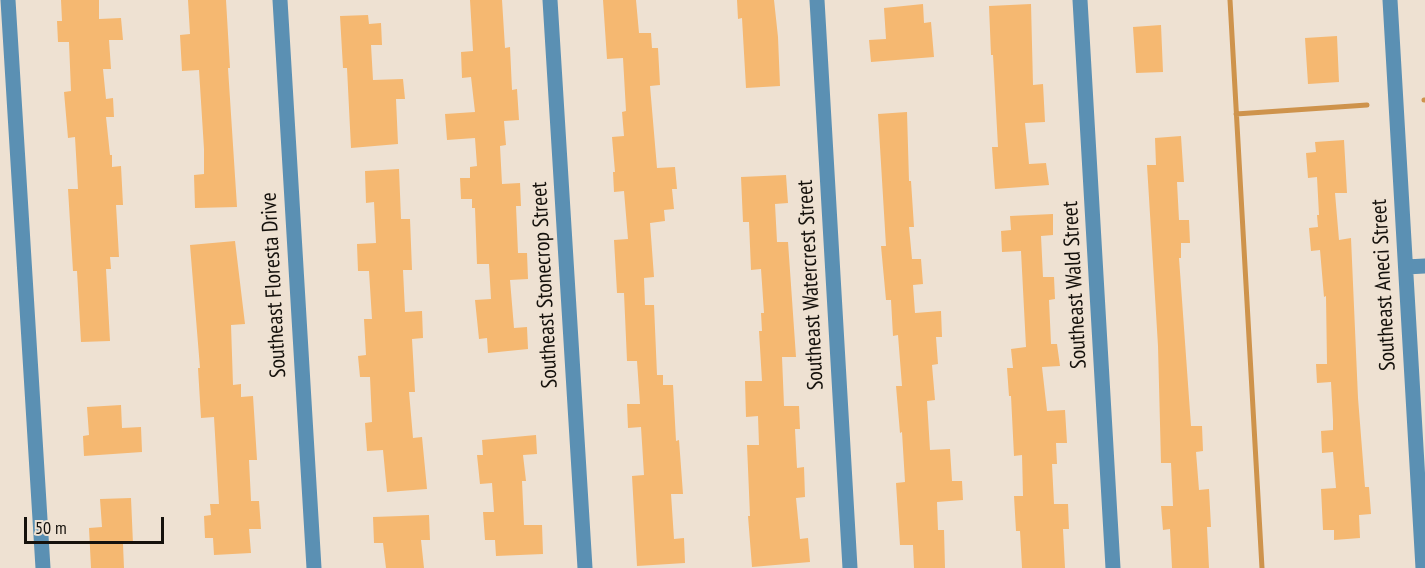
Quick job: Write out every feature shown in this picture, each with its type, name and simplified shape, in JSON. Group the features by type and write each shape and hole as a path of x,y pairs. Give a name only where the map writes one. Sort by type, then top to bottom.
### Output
{"street":[{"path":"8,0 43,568"},
{"name":"Southeast Floresta Drive","path":"280,0 314,568"},
{"name":"Southeast Stonecrop Street","path":"550,0 585,568"},
{"name":"Southeast Watercrest Street","path":"817,0 850,568"},
{"name":"Southeast Wald Street","path":"1080,0 1113,568"},
{"name":"Southeast Aneci Street","path":"1390,0 1423,568"},
{"path":"1406,267 1425,266"}],"building":[{"path":"61,0 99,0 99,19 121,18 123,40 109,40 111,69 103,69 106,99 113,98 114,117 106,117 112,167 121,166 123,205 116,205 119,257 110,257 111,269 106,269 110,341 81,342 77,271 73,271 68,189 78,189 75,137 68,138 64,92 71,91 69,42 58,42 57,21 62,21"},
{"path":"188,0 226,0 237,207 195,208 194,175 204,174 204,149 199,70 182,71 180,35 190,34"},
{"path":"470,0 502,0 505,48 510,47 512,90 517,89 519,120 504,121 506,145 500,146 502,184 520,183 521,206 516,206 518,253 527,253 528,279 510,280 514,328 527,327 528,349 488,353 487,338 479,339 475,300 491,299 489,264 477,264 475,208 472,208 472,199 461,199 460,178 470,178 470,167 477,166 475,138 447,140 445,114 475,112 471,77 462,78 461,52 473,51"},
{"path":"603,0 636,0 639,33 651,33 652,48 658,48 660,85 650,86 657,168 675,167 677,189 672,189 674,209 664,210 665,221 650,223 654,277 644,278 645,305 654,305 657,375 663,375 663,385 673,385 676,441 679,440 683,494 671,494 674,539 684,538 685,563 637,566 632,476 644,475 641,427 628,428 627,404 640,404 637,361 627,361 624,293 617,293 614,240 628,239 624,191 614,192 612,137 624,136 622,112 626,111 623,58 607,59"},
{"path":"737,0 774,0 780,86 746,88 742,18 738,19"},
{"path":"923,4 924,23 931,22 934,57 871,62 869,40 886,39 884,8"},
{"path":"1031,4 1033,85 1043,84 1045,122 1025,123 1029,164 1046,163 1049,185 995,189 992,147 998,147 989,6"},
{"path":"368,15 369,24 381,23 382,45 371,45 373,80 403,79 405,99 396,99 398,144 351,148 347,68 343,68 340,16"},
{"path":"1161,25 1163,72 1136,73 1133,27"},
{"path":"1337,36 1339,82 1308,84 1305,38"},
{"path":"907,112 909,181 911,181 914,227 909,227 912,259 921,259 923,284 913,285 915,313 941,311 942,337 936,337 938,364 932,365 935,400 927,401 930,450 950,449 952,481 962,481 963,500 937,502 938,530 944,530 945,568 914,568 913,545 900,545 896,483 905,482 896,386 902,386 898,335 893,336 891,300 886,300 881,246 886,246 878,114"},
{"path":"1181,136 1184,182 1177,182 1179,220 1189,220 1190,243 1181,243 1181,258 1179,258 1191,426 1202,426 1203,451 1196,452 1199,490 1209,489 1211,527 1207,527 1209,568 1172,568 1170,529 1163,530 1161,506 1173,506 1171,463 1161,463 1158,346 1147,165 1156,165 1155,138"},
{"path":"1344,140 1347,193 1335,193 1339,240 1351,238 1358,398 1365,487 1369,487 1371,514 1359,515 1360,538 1334,540 1334,530 1323,530 1321,489 1336,488 1333,452 1322,453 1321,431 1333,430 1333,420 1331,382 1317,383 1316,364 1327,364 1326,296 1324,297 1320,250 1311,251 1309,228 1318,227 1317,215 1319,215 1317,177 1308,178 1306,153 1316,152 1315,142"},
{"path":"399,169 401,219 410,219 412,270 403,270 405,312 422,311 423,338 412,339 415,392 409,392 413,438 422,437 427,489 387,492 383,450 367,451 365,423 372,422 370,377 360,377 358,356 366,355 364,319 372,319 369,271 358,271 357,244 376,243 374,202 366,203 365,171"},
{"path":"786,175 788,203 775,204 777,242 788,242 796,357 782,357 784,406 799,406 800,429 795,429 797,468 804,467 805,497 796,498 800,539 808,538 810,562 752,567 748,516 750,516 747,445 759,445 758,416 746,417 745,381 762,381 759,331 762,331 761,313 764,313 761,269 751,270 749,222 743,222 741,177"},
{"path":"1053,214 1053,235 1041,236 1043,277 1054,277 1055,299 1049,300 1051,344 1057,344 1060,366 1042,367 1047,411 1065,410 1067,443 1056,443 1057,464 1052,464 1054,504 1068,504 1069,529 1063,529 1065,568 1022,568 1020,531 1016,531 1014,496 1023,496 1022,455 1014,456 1007,368 1013,368 1011,349 1026,347 1021,251 1002,252 1001,231 1011,230 1010,216"},
{"path":"235,241 245,324 231,325 233,385 241,384 241,397 253,396 257,460 249,460 251,501 259,501 261,529 249,529 251,553 214,555 213,538 205,538 204,516 211,515 210,504 219,504 214,417 201,418 198,368 200,368 190,245"},
{"path":"121,405 122,428 141,427 142,452 84,456 83,436 89,435 87,407"},
{"path":"536,435 537,454 523,455 526,481 522,481 524,525 542,525 543,554 496,556 495,540 485,540 483,512 494,512 492,483 480,484 477,455 483,455 482,440"},
{"path":"131,498 133,544 123,544 124,568 91,568 89,528 102,527 100,499"},
{"path":"429,515 430,540 421,540 424,568 386,568 383,543 374,543 373,517"}],"waterway":[{"path":"1230,0 1262,568"},
{"path":"1236,114 1367,105"}]}
